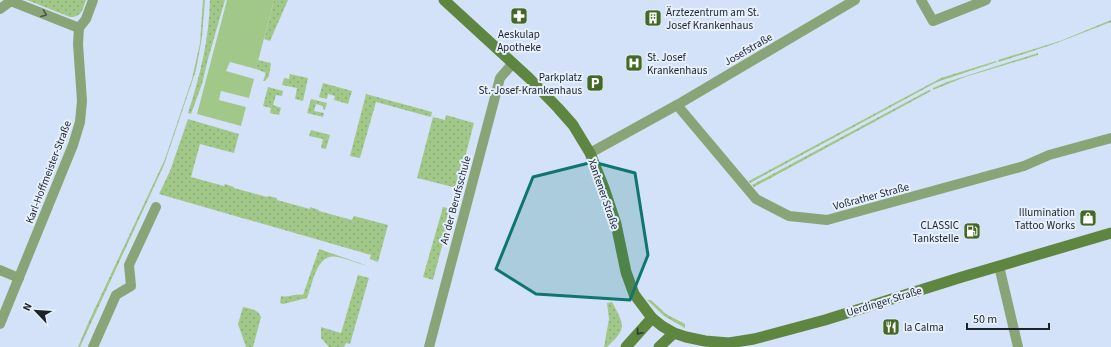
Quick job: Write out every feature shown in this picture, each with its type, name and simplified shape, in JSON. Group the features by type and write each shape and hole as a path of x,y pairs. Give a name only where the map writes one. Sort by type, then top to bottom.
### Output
{"main road":[{"name":"Xantener Straße","path":"444,0 513,63 573,125 590,153 604,188 616,224 626,272 634,294 652,318 674,333"},
{"name":"Uerdinger Straße","path":"674,333 692,339 729,343 754,339 825,320 998,266 1111,233"},
{"path":"626,347 652,318"},
{"path":"659,347 674,333"}],"street":[{"name":"Karl-Hoffmeister-Straße","path":"0,324 73,145 80,122 82,100 78,44 79,28 86,19 93,0"},
{"name":"Josefstraße","path":"590,153 855,0"},
{"path":"922,0 933,21 986,0"},
{"path":"0,9 10,1 79,28"},
{"name":"An der Berufsschule","path":"429,347 500,78 513,63"},
{"name":"Voßrather Straße","path":"677,104 756,199 789,216 827,220 1024,166 1049,155 1111,138"},
{"path":"92,347 116,294 131,286 128,265 156,207"},
{"path":"998,266 1018,347"},
{"path":"0,270 19,278"}],"highlighted area":[{"path":"593,162 635,173 648,255 630,300 536,294 496,269 533,177"}],"green space":[{"path":"27,0 86,0 83,10 77,16 70,17"},
{"path":"203,0 205,0 202,37 196,70 164,165 80,347 78,347 165,159 192,79 200,43"},
{"path":"210,0 225,0 202,84 191,114 188,113 203,58 208,29"},
{"path":"227,0 274,0 256,69 230,62 226,71 254,79 249,98 221,91 219,100 246,107 241,126 197,114"},
{"path":"274,0 288,0 270,41 264,39"},
{"path":"1111,20 1111,22 1051,45 999,62 998,60 1060,41"},
{"path":"1038,53 1038,55 965,77 933,90 933,88 947,82"},
{"path":"258,60 271,63 269,76 265,81 263,81 266,73 256,69"},
{"path":"996,61 997,62 937,82 750,183 749,181 941,78"},
{"path":"290,74 308,78 303,101 295,99 297,88 282,85 284,78 289,79"},
{"path":"323,83 352,91 348,104 334,100 335,96 328,94 327,99 319,97"},
{"path":"268,87 283,91 282,96 276,95 273,105 281,108 279,115 270,113 271,108 263,106"},
{"path":"929,90 931,91 754,187 752,185"},
{"path":"366,94 432,112 431,117 376,102 360,158 350,156"},
{"path":"311,99 327,103 325,110 323,109 323,106 316,104 314,111 324,113 323,117 307,113"},
{"path":"446,115 474,123 457,188 417,178 433,117 445,120"},
{"path":"188,119 239,134 234,153 200,144 191,177 224,186 225,184 234,188 267,197 277,198 277,200 310,209 310,207 352,220 354,216 388,225 378,262 370,259 371,255 159,194 170,171"},
{"path":"311,130 330,135 326,149 321,148 323,139 309,136"},
{"path":"443,207 452,209 433,280 423,277"},
{"path":"319,249 368,266 338,257 325,259 316,270 307,298 283,304 280,303 281,296 303,295"},
{"path":"358,275 369,278 350,344 346,343 344,347 329,347 321,338 321,327 341,333"},
{"path":"647,300 651,300 666,314 685,324 685,328 664,316"},
{"path":"612,302 622,326 614,341 607,347 604,347 609,319 607,303"},
{"path":"243,307 258,312 261,317 253,347 246,347 238,324"}],"place":[{"name":"Aeskulap Apotheke","path":"519,16"},
{"name":"Ärztezentrum am St. Josef Krankenhaus","path":"653,18"},
{"name":"St. Josef Krankenhaus","path":"634,63"},
{"name":"Parkplatz St.-Josef-Krankenhaus","path":"595,83"},
{"name":"Illumination Tattoo Works","path":"1088,218"},
{"name":"CLASSIC Tankstelle","path":"972,231"},
{"name":"la Calma","path":"891,327"}]}
